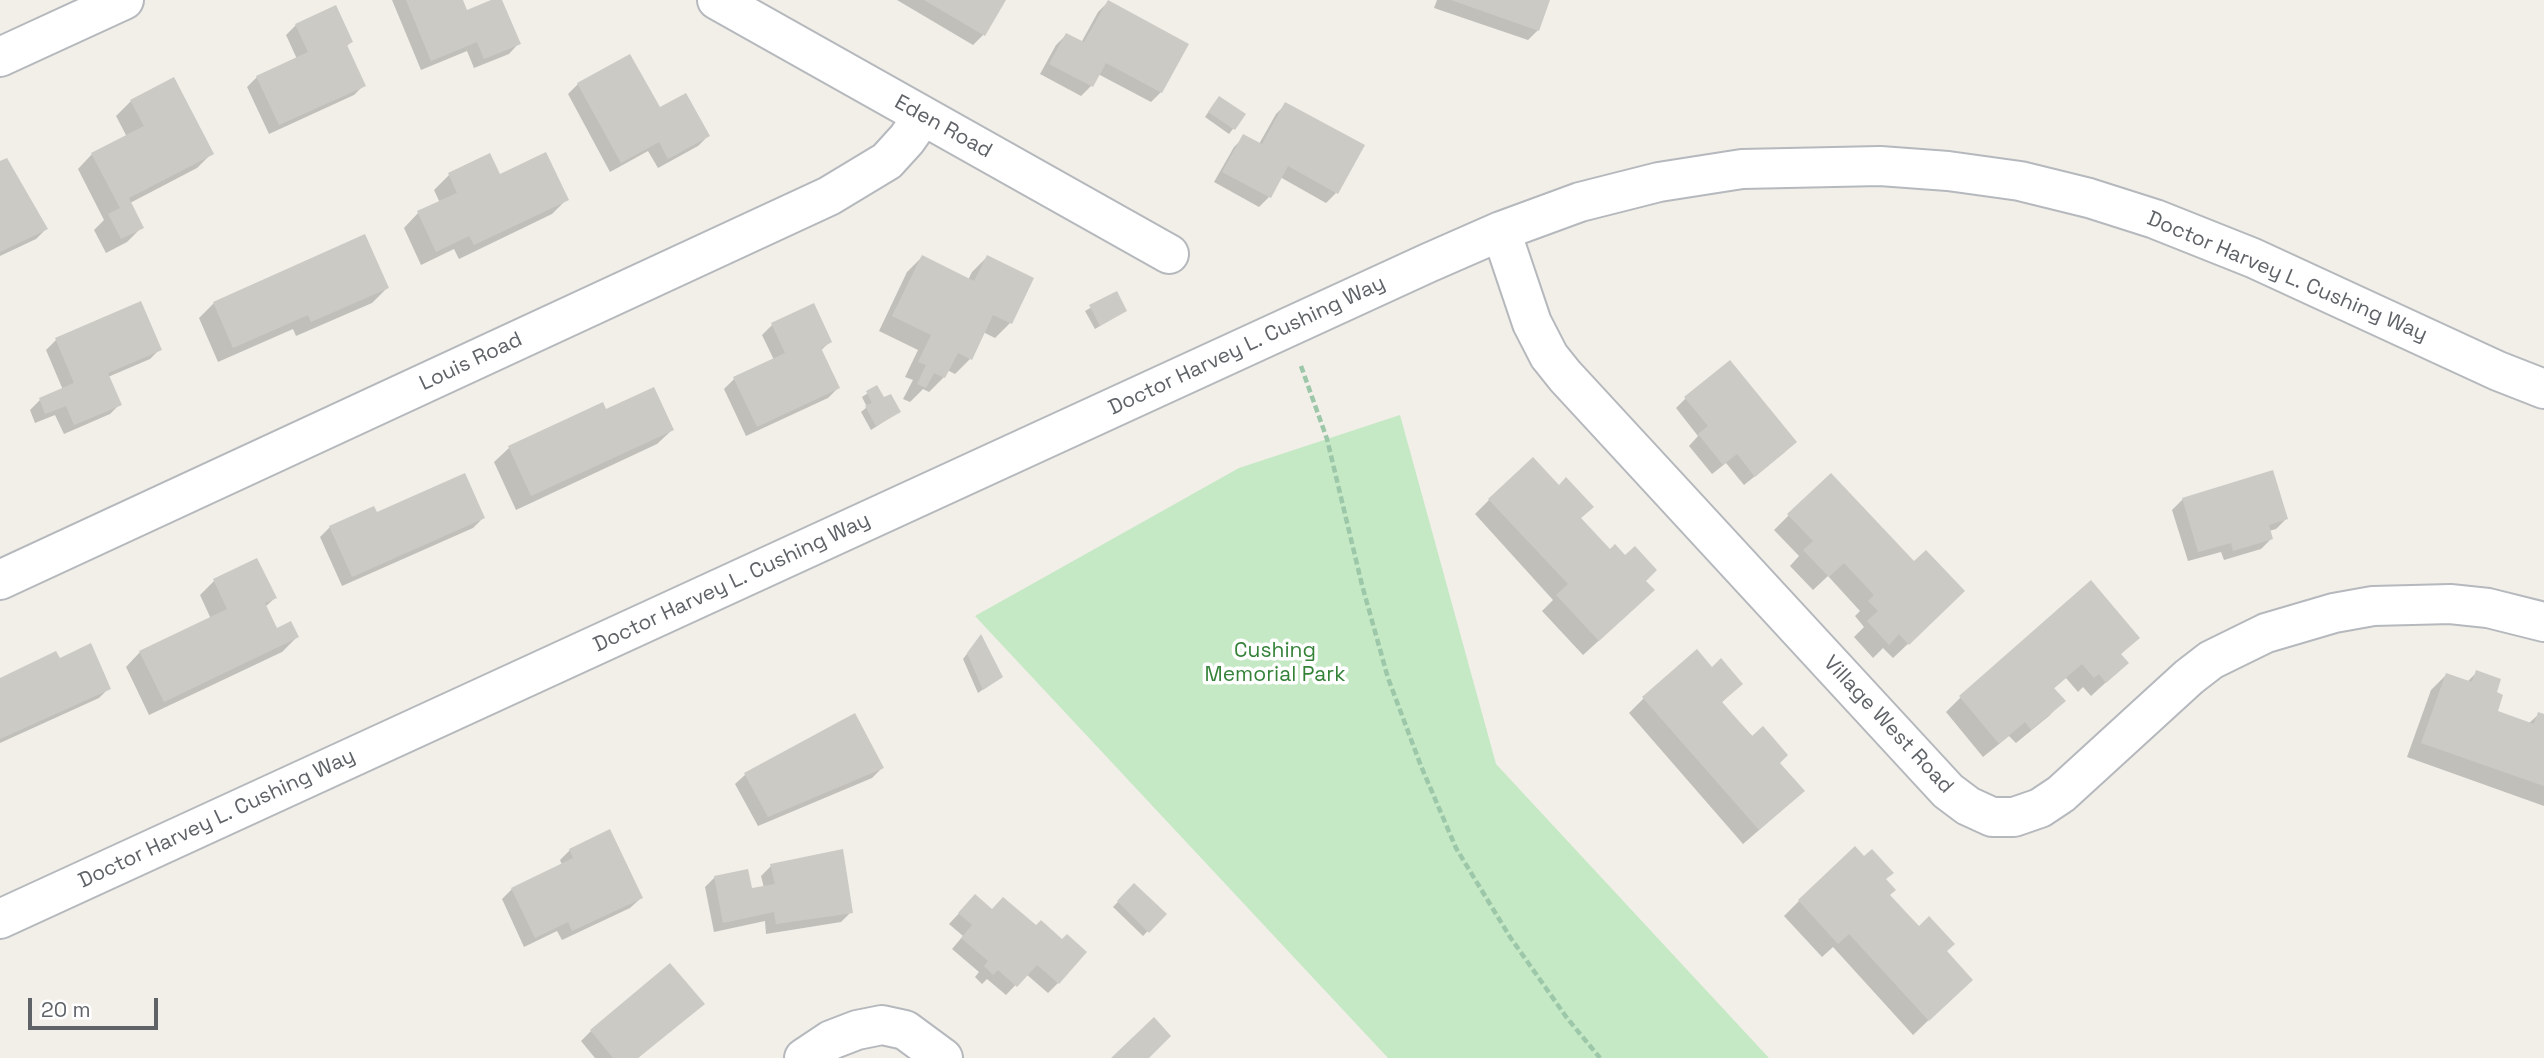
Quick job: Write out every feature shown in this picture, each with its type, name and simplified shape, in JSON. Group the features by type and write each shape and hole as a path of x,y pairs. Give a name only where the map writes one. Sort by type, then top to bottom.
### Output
{"street":[{"path":"0,57 124,0"},
{"name":"Eden Road","path":"717,0 1169,254"},
{"name":"Louis Road","path":"0,580 829,196 887,161 923,116"},
{"name":"Doctor Harvey L. Cushing Way","path":"0,919 1501,231 1593,199 1659,182 1742,169 1880,166 1948,171 2020,181 2089,198 2155,219 2253,258 2498,371 2544,389"},
{"name":"Village West Road","path":"1501,231 1532,323 1549,356 1565,376 1948,791 1968,806 1992,817 2014,817 2040,808 2061,794 2189,677 2211,660 2266,633 2334,613 2373,606 2450,604 2488,608 2544,622"},
{"path":"804,1058 831,1040 857,1030 882,1025 905,1030 943,1058"}],"path":[{"path":"1287,329 1327,439 1362,585 1388,678 1420,766 1456,848 1510,937 1567,1018 1600,1058"}],"green space":[{"name":"Cushing Memorial Park","path":"1400,415 1496,764 1769,1058 1388,1058 975,616 1239,468"}],"building":[{"path":"406,0 463,0 467,10 491,0 502,0 521,44 484,59 477,42 431,61"},
{"path":"924,0 1006,0 985,36"},
{"path":"1108,0 1189,44 1162,93 1106,63 1093,87 1049,64 1066,33 1084,42"},
{"path":"1451,0 1550,0 1539,31"},
{"path":"336,5 353,42 347,45 366,86 279,125 256,76 308,52 295,24"},
{"path":"630,54 660,107 686,93 710,136 668,159 659,142 621,163 577,83"},
{"path":"174,77 214,154 129,198 144,228 121,239 108,214 120,208 91,153 144,126 130,100"},
{"path":"1219,96 1246,114 1235,130 1208,112"},
{"path":"1285,102 1365,145 1338,194 1288,166 1271,198 1222,172 1243,134 1262,144"},
{"path":"546,152 569,200 474,245 469,236 436,252 417,211 457,193 448,173 490,153 500,174"},
{"path":"7,158 48,229 0,252 0,161"},
{"path":"365,234 389,288 311,322 308,315 233,348 213,302"},
{"path":"922,255 974,281 987,255 1034,278 1012,324 993,315 972,360 958,353 945,378 934,373 926,388 917,384 926,365 918,362 931,335 892,316"},
{"path":"1117,291 1127,311 1100,326 1089,305"},
{"path":"141,301 162,350 108,373 122,405 74,425 66,406 45,414 39,398 74,383 55,338"},
{"path":"814,303 832,342 821,348 840,388 757,427 733,377 785,353 771,323"},
{"path":"1730,360 1797,442 1755,477 1737,454 1723,465 1698,434 1708,426 1684,397"},
{"path":"877,385 884,397 891,394 901,412 876,426 865,406 872,403 866,391"},
{"path":"654,387 674,430 531,496 508,446 603,402 606,409"},
{"path":"1533,457 1559,485 1566,477 1594,507 1581,518 1610,549 1615,544 1625,555 1635,546 1657,570 1646,581 1655,590 1599,641 1556,595 1568,584 1488,499"},
{"path":"2273,470 2288,519 2269,525 2273,539 2233,551 2231,543 2198,552 2182,498"},
{"path":"465,473 485,518 352,577 329,526 374,506 377,512"},
{"path":"1831,473 1914,561 1926,550 1965,591 1909,645 1899,634 1889,645 1867,621 1878,611 1868,601 1874,595 1844,563 1829,577 1803,550 1813,541 1787,514"},
{"path":"257,558 277,598 265,603 277,628 291,621 299,637 164,702 139,651 227,609 213,579"},
{"path":"2091,580 2140,638 2121,654 2129,663 2106,683 2099,674 2094,678 2082,664 2054,688 2066,701 2031,730 2025,722 1999,744 1959,696"},
{"path":"981,634 1003,677 983,690 967,653"},
{"path":"91,643 111,689 0,739 0,678 56,651 60,658"},
{"path":"1697,649 1712,667 1721,658 1743,684 1722,702 1752,736 1763,726 1788,755 1780,763 1805,791 1759,830 1642,697"},
{"path":"2476,670 2501,679 2497,692 2503,695 2498,711 2534,724 2538,712 2544,714 2544,786 2421,743 2446,673 2472,682"},
{"path":"855,713 884,768 768,817 744,773"},
{"path":"610,829 643,898 572,931 568,922 535,938 511,888 573,858 569,849"},
{"path":"1855,846 1864,856 1872,849 1894,873 1886,879 1896,890 1890,895 1919,926 1929,916 1955,944 1947,951 1973,980 1929,1021 1849,934 1838,944 1798,900"},
{"path":"843,849 853,913 776,924 774,912 723,923 714,876 748,869 752,888 775,884 770,864"},
{"path":"1134,883 1167,914 1149,933 1117,901"},
{"path":"975,894 992,909 1003,897 1036,925 1041,920 1062,939 1067,934 1087,952 1059,984 1037,965 1017,987 998,970 993,975 984,966 988,961 961,938 972,925 958,913"},
{"path":"670,963 705,1004 638,1058 613,1058 590,1030"},
{"path":"1154,1017 1171,1036 1149,1058 1111,1058"}]}
